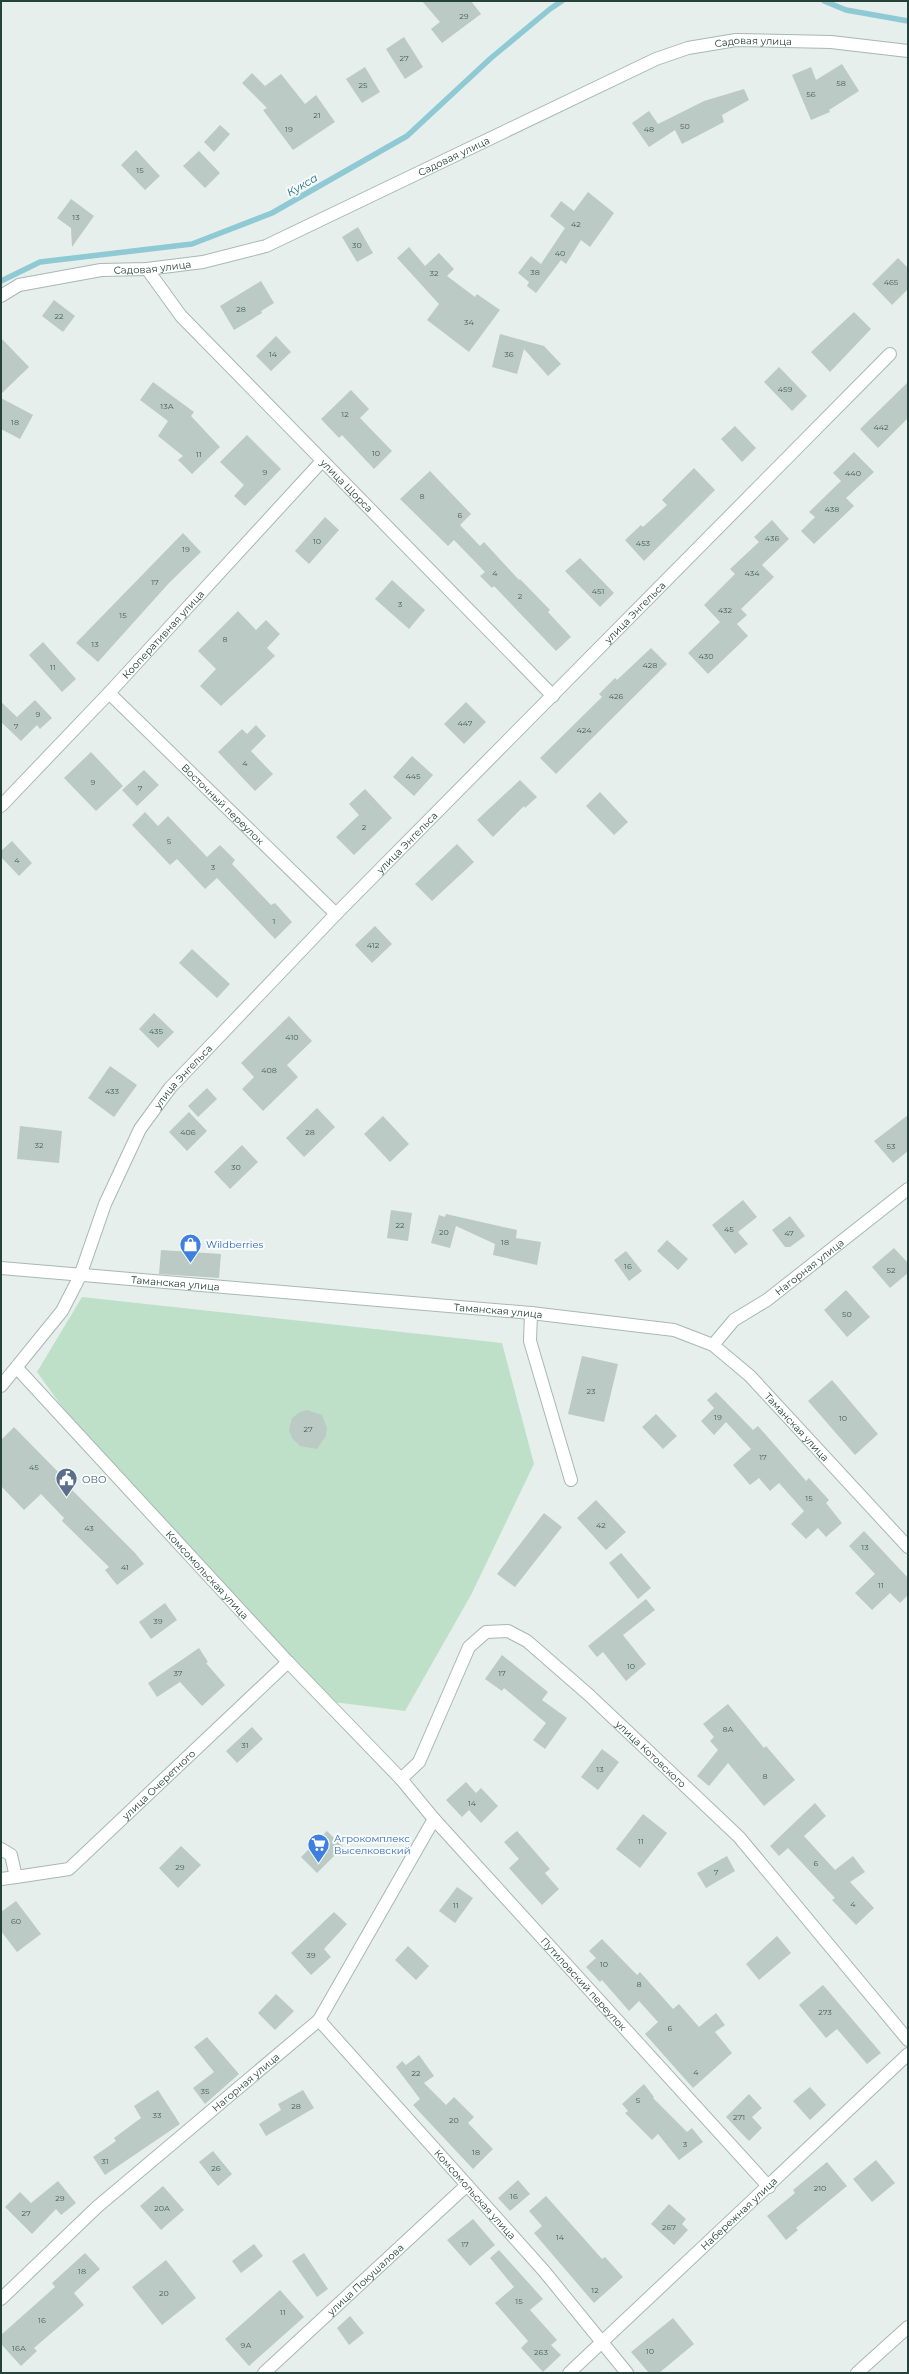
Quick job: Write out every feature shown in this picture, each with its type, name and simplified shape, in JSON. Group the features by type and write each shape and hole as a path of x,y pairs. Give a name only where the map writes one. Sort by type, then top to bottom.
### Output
{"street":[{"name":"Садовая улица","path":"1,296 19,285 27,283 101,270 147,269 203,262 266,246 656,59 688,48 736,40 831,42 908,51"},
{"name":"улица Щорса","path":"147,269 181,316 553,696"},
{"name":"улица Энгельса","path":"1,1386 62,1311 80,1276 105,1204 140,1129 170,1088 336,914 890,354"},
{"name":"Кооперативная улица","path":"1,806 109,693 322,460"},
{"name":"Восточный переулок","path":"109,693 336,914"},
{"name":"Нагорная улица","path":"714,1345 734,1320 767,1300 908,1189"},
{"name":"Таманская улица","path":"1,1268 80,1276 530,1313 674,1330 714,1345 750,1376 908,1547"},
{"path":"530,1313 530,1341 571,1480"},
{"name":"Комсомольская улица","path":"17,1368 288,1662 401,1779"},
{"name":"улица Котовского","path":"401,1779 419,1762 469,1647 486,1632 508,1631 527,1641 589,1695 739,1837 908,2040"},
{"name":"улица Очеретного","path":"1,1879 69,1869 288,1662"},
{"name":"Путиловский переулок","path":"401,1779 434,1819 769,2187"},
{"name":"Нагорная улица","path":"1,2299 97,2207 319,2020 434,1819"},
{"path":"1,1849 11,1855 16,1877"},
{"name":"Комсомольская улица","path":"319,2020 544,2271 627,2373"},
{"name":"Набережная улица","path":"569,2373 769,2187 908,2054"},
{"name":"улица Покушалова","path":"264,2373 467,2185"},
{"path":"857,2373 908,2327"}],"green space":[{"path":"82,1297 502,1343 534,1464 471,1595 405,1711 333,1702 71,1419 37,1372"}],"building":[{"path":"422,1 471,1 481,14 442,43 431,29 440,22"},
{"path":"404,37 423,67 405,79 386,49"},
{"path":"842,64 859,91 829,110 830,112 811,120 792,75 811,67 816,80"},
{"path":"365,67 380,92 362,103 346,79"},
{"path":"252,73 265,86 281,74 305,104 316,95 335,122 293,150 263,110 267,108 242,83"},
{"path":"744,89 749,100 722,115 724,122 682,144 675,130 649,147 632,123 649,111 658,124 704,101"},
{"path":"220,125 230,134 214,152 204,142"},
{"path":"136,150 160,176 145,190 121,165"},
{"path":"199,151 220,173 205,188 183,166"},
{"path":"588,192 614,213 590,247 581,240 566,264 561,260 536,293 527,286 529,282 518,273 531,256 541,264 565,228 550,216 561,201 574,211"},
{"path":"71,199 94,216 72,247 71,228 57,218"},
{"path":"358,227 373,253 357,262 342,237"},
{"path":"409,247 425,266 439,253 454,269 447,276 475,297 477,294 500,310 469,352 427,320 439,304 397,258"},
{"path":"898,258 908,268 908,289 892,305 872,284"},
{"path":"261,281 274,303 261,311 262,313 234,330 220,306"},
{"path":"54,300 75,316 63,332 42,316"},
{"path":"854,312 871,329 830,372 811,352"},
{"path":"500,334 544,346 561,364 548,376 524,349 517,374 492,367"},
{"path":"276,336 291,352 271,371 256,356"},
{"path":"1,338 29,367 1,394"},
{"path":"779,367 807,396 792,411 764,382"},
{"path":"153,382 194,412 191,416 220,447 192,474 178,460 183,456 158,436 168,421 140,400"},
{"path":"908,382 908,418 878,448 860,429"},
{"path":"351,390 369,409 360,418 392,451 374,469 342,435 339,438 321,419"},
{"path":"1,398 33,415 20,439 1,429"},
{"path":"735,426 756,448 742,462 721,439"},
{"path":"247,435 281,469 245,506 234,496 244,485 220,462"},
{"path":"854,452 874,472 846,498 854,506 814,544 801,531 815,517 809,512 841,481 833,473"},
{"path":"694,468 715,490 644,561 625,540 641,525 643,527 667,505 662,500"},
{"path":"430,471 471,514 460,525 480,546 484,542 519,580 520,579 550,610 548,612 571,637 556,651 494,586 492,588 480,576 485,572 454,540 448,546 400,499"},
{"path":"325,517 339,530 309,564 295,551"},
{"path":"772,520 789,539 762,565 774,577 741,609 747,615 737,624 748,636 708,674 688,653 720,622 704,605 735,574 730,569 759,542 754,537"},
{"path":"183,533 201,552 169,583 98,662 76,643"},
{"path":"580,558 614,593 600,607 565,571"},
{"path":"392,580 425,610 409,629 375,599"},
{"path":"238,611 256,630 266,620 280,634 267,648 275,656 221,706 200,686 216,669 198,651"},
{"path":"43,642 76,679 62,692 29,655"},
{"path":"651,648 667,664 556,774 540,758 602,697 599,694 615,678 617,680"},
{"path":"35,700 52,718 40,729 37,725 21,741 1,722 1,702 17,717"},
{"path":"466,702 486,722 464,744 444,724"},
{"path":"256,725 266,736 251,751 273,774 255,791 218,752 242,729 247,734"},
{"path":"91,752 123,786 96,811 64,778"},
{"path":"412,756 433,775 414,796 393,777"},
{"path":"144,770 159,785 137,806 122,790"},
{"path":"520,780 537,797 525,808 524,806 493,837 477,820"},
{"path":"365,789 392,818 354,855 336,837 359,815 349,804"},
{"path":"600,792 628,822 614,835 586,806"},
{"path":"145,812 158,826 168,816 207,857 220,845 235,860 232,864 271,905 275,903 292,922 275,939 217,878 205,889 177,859 170,865 132,825"},
{"path":"12,841 32,863 19,876 1,857 1,851"},
{"path":"457,844 474,862 432,901 415,884"},
{"path":"375,926 392,944 372,963 355,945"},
{"path":"192,949 230,984 217,998 179,963"},
{"path":"154,1013 174,1032 158,1048 139,1029"},
{"path":"289,1016 312,1041 287,1065 298,1077 263,1111 242,1089 254,1077 241,1063"},
{"path":"110,1066 137,1085 114,1117 88,1098"},
{"path":"207,1088 217,1099 198,1117 188,1106"},
{"path":"317,1108 335,1127 304,1157 286,1138"},
{"path":"189,1112 207,1131 187,1151 169,1132"},
{"path":"908,1115 908,1151 893,1163 874,1141"},
{"path":"383,1116 409,1144 390,1162 364,1134"},
{"path":"20,1126 62,1131 59,1163 17,1159"},
{"path":"242,1145 258,1162 230,1189 214,1172"},
{"path":"743,1200 757,1217 738,1232 748,1244 735,1254 712,1225"},
{"path":"391,1210 412,1213 408,1241 387,1238"},
{"path":"446,1214 517,1230 516,1238 541,1242 537,1265 493,1255 495,1244 456,1226 450,1248 431,1243 439,1215 445,1217"},
{"path":"790,1216 805,1236 790,1247 785,1247 772,1230"},
{"path":"667,1240 688,1259 678,1270 657,1251"},
{"path":"894,1248 908,1263 908,1273 890,1288 872,1267"},
{"name":"Wildberries","path":"161,1250 221,1254 219,1278 159,1274"},
{"path":"626,1251 642,1271 629,1281 614,1260"},
{"path":"846,1290 870,1317 847,1337 824,1310"},
{"path":"582,1356 618,1364 604,1422 568,1414"},
{"path":"832,1380 878,1434 855,1455 808,1401"},
{"path":"716,1392 753,1430 758,1426 806,1481 809,1478 829,1500 826,1503 842,1523 826,1537 818,1528 806,1539 791,1524 804,1511 779,1483 770,1491 759,1478 750,1485 733,1465 751,1449 726,1422 714,1435 701,1421 714,1408 707,1400"},
{"path":"307,1410 322,1415 327,1428 326,1436 317,1449 300,1446 292,1438 289,1430 292,1418 300,1412"},
{"path":"656,1414 677,1436 663,1449 642,1427"},
{"path":"14,1427 66,1480 64,1482 135,1553 144,1564 117,1585 105,1570 109,1567 62,1521 64,1518 41,1494 24,1510 1,1486 1,1440"},
{"path":"596,1500 626,1532 606,1550 577,1518"},
{"path":"544,1513 562,1527 515,1587 497,1574"},
{"path":"864,1531 908,1578 908,1595 900,1603 890,1593 872,1610 855,1593 875,1574 849,1546"},
{"path":"621,1553 651,1588 638,1599 609,1563"},
{"path":"646,1599 655,1610 623,1635 646,1664 626,1681 603,1652 597,1657 588,1646"},
{"path":"165,1603 177,1620 151,1639 139,1622"},
{"path":"199,1648 208,1662 206,1663 225,1685 202,1706 180,1682 157,1697 148,1683"},
{"path":"502,1655 548,1692 542,1700 567,1718 545,1749 533,1740 546,1723 504,1688 502,1691 485,1679"},
{"path":"728,1704 764,1748 766,1746 795,1780 764,1806 728,1763 709,1786 697,1776 718,1750 710,1741 714,1737 703,1724"},
{"path":"252,1727 263,1739 237,1763 226,1751"},
{"path":"602,1749 619,1762 598,1790 581,1777"},
{"path":"466,1782 476,1793 481,1788 498,1806 481,1823 469,1810 462,1817 446,1800"},
{"path":"815,1803 826,1816 804,1836 835,1870 853,1856 865,1872 850,1882 874,1908 856,1925 832,1900 835,1898 788,1848 779,1856 770,1846"},
{"path":"643,1814 667,1833 640,1868 616,1849"},
{"path":"327,1831 343,1847 317,1873 301,1857"},
{"path":"517,1831 550,1869 545,1873 559,1889 542,1905 509,1868 519,1859 504,1842"},
{"path":"181,1846 201,1865 178,1888 159,1868"},
{"path":"727,1856 735,1871 706,1888 697,1873"},
{"path":"457,1887 473,1898 455,1923 439,1911"},
{"path":"16,1901 41,1934 17,1952 1,1931 1,1912"},
{"path":"334,1912 347,1924 324,1949 331,1957 311,1975 291,1953"},
{"path":"777,1936 791,1953 759,1980 746,1964"},
{"path":"602,1939 637,1975 640,1972 673,2009 679,2004 699,2027 716,2013 725,2025 715,2032 732,2053 693,2088 645,2034 658,2022 639,2001 629,2011 602,1980 600,1982 586,1967 596,1958 589,1951"},
{"path":"408,1946 429,1966 416,1980 395,1960"},
{"path":"823,1985 881,2053 867,2064 837,2029 826,2038 799,2005"},
{"path":"276,1994 294,2011 275,2030 258,2013"},
{"path":"207,2037 239,2074 205,2104 193,2088 214,2072 194,2047"},
{"path":"419,2055 434,2076 424,2083 446,2105 454,2097 474,2117 468,2123 493,2149 473,2169 413,2105 420,2099 396,2067 402,2061 406,2065"},
{"path":"644,2084 654,2097 653,2098 687,2132 692,2128 703,2142 679,2160 658,2134 652,2140 625,2113 628,2111 622,2104"},
{"path":"810,2087 826,2105 810,2120 793,2101"},
{"path":"158,2090 180,2124 105,2175 93,2157 116,2141 114,2138 141,2118 134,2106"},
{"path":"303,2090 314,2108 266,2136 259,2124 281,2110 278,2104"},
{"path":"749,2094 762,2108 752,2117 762,2128 749,2141 726,2117"},
{"path":"213,2151 232,2174 218,2186 199,2162"},
{"path":"876,2160 895,2183 872,2202 853,2179"},
{"path":"827,2162 847,2186 796,2228 798,2230 786,2240 767,2216 795,2193 793,2190"},
{"path":"518,2180 530,2194 510,2211 498,2198"},
{"path":"58,2181 76,2203 61,2215 56,2209 32,2234 5,2207 20,2192 31,2203"},
{"path":"163,2186 184,2210 161,2230 140,2206"},
{"path":"546,2196 602,2259 605,2257 623,2277 594,2303 534,2233 542,2226 529,2211"},
{"path":"669,2204 686,2219 682,2224 688,2230 674,2245 651,2224"},
{"path":"473,2219 495,2245 470,2266 447,2240"},
{"path":"254,2244 263,2256 241,2273 232,2261"},
{"path":"499,2250 543,2299 530,2310 557,2340 551,2345 561,2355 543,2372 521,2348 528,2341 495,2303 514,2287 490,2258"},
{"path":"85,2253 100,2269 74,2293 84,2305 34,2348 37,2351 21,2366 1,2344 1,2335 55,2287 52,2283"},
{"path":"304,2253 328,2289 317,2297 292,2261"},
{"path":"166,2260 196,2298 162,2325 132,2287"},
{"path":"280,2290 304,2317 249,2366 225,2339"},
{"path":"350,2316 364,2333 349,2345 337,2328"},
{"path":"673,2318 694,2344 659,2373 649,2373 631,2352"}],"waterway":[{"name":"Кукса","path":"1,281 40,262 192,244 272,213 407,136 491,58 550,9 562,1"},
{"name":"Кукса","path":"824,1 846,10 908,21"}],"place":[{"name":"Wildberries","path":"190,1264"},
{"name":"ОВО","path":"66,1498"},
{"name":"Агрокомплекс Выселковский","path":"318,1864"}]}
